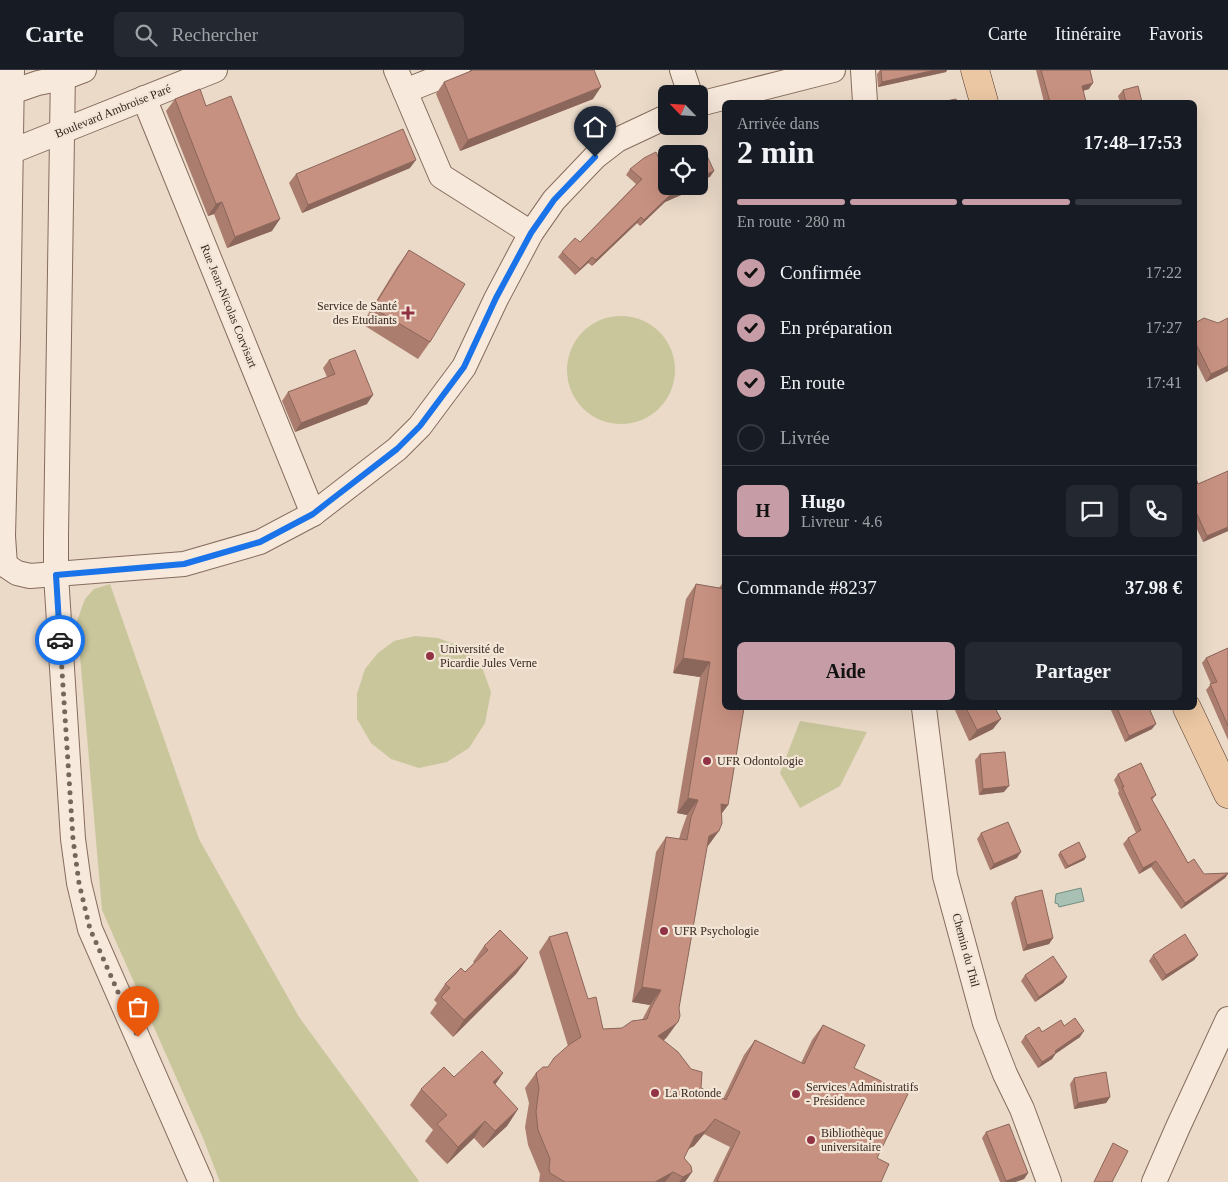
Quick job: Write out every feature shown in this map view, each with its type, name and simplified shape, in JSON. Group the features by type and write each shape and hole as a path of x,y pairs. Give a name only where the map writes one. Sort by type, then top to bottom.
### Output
{"main road":[{"path":"975,70 983,100"},
{"path":"1189,710 1228,794"}],"street":[{"name":"Boulevard Ambroise Paré","path":"5,152 215,70"},
{"path":"458,70 400,81 441,176 531,233"},
{"path":"682,70 687,85"},
{"path":"708,102 833,70"},
{"path":"863,70 866,100"},
{"path":"201,1182 90,929 79,883 73,839 56,575 62,131 70,73 38,83 7,86 5,152 9,318 2,564 17,573 30,576 56,575 184,564 260,542 313,514 397,449 420,426 464,367 496,298 531,233 554,200 595,157 617,140 658,121"},
{"name":"Rue Jean-Nicolas Corvisart","path":"144,98 313,514"},
{"name":"Chemin du Thil","path":"924,710 945,876 986,1023 1005,1074 1022,1109 1049,1182"},
{"path":"1154,1182 1166,1152 1228,1020"},
{"path":"1191,1099 1228,1051"}],"shaded area":[{"path":"621,316 642,320 659,332 671,349 675,370 671,391 659,408 642,420 621,424 600,420 583,408 571,391 567,370 571,349 583,332 600,320"},
{"path":"110,584 199,839 299,1017 418,1182 220,1182 203,1138 102,910 77,621 85,599 94,589"},
{"path":"415,636 438,638 464,648 482,667 491,692 485,723 469,748 447,762 419,768 391,759 371,743 357,719 357,694 365,669 378,653 394,641"},
{"path":"800,721 867,732 840,786 800,808 780,773"},
{"path":"1081,888 1084,901 1059,907 1055,903 1056,894"}],"building":[{"path":"472,70 594,70 601,87 468,140 444,82"},
{"path":"881,70 935,70 882,82"},
{"path":"1041,70 1090,70 1093,83 1082,86 1086,100 1049,100"},
{"path":"1138,86 1142,100 1126,100 1123,90"},
{"path":"200,89 206,106 231,96 280,219 235,237 222,202 216,204 175,99"},
{"path":"403,129 416,160 308,205 296,174"},
{"path":"656,152 658,156 658,195 671,195 644,220 641,217 596,260 592,257 580,269 562,252 575,238 580,242 642,179 630,169 644,158"},
{"path":"708,158 714,171 708,173"},
{"name":"Service de Santé des Etudiants","path":"409,250 465,284 430,342 373,308"},
{"path":"1204,318 1218,323 1228,318 1228,366 1211,374 1197,346 1197,322"},
{"path":"355,350 373,395 301,423 288,392 335,374 329,360"},
{"path":"1228,471 1228,527 1207,536 1197,514 1197,481 1198,484"},
{"path":"696,584 722,588 722,710 744,710 728,805 721,804 722,823 719,831 709,836 679,1008 680,1016 678,1022 658,1036 678,1052 691,1069 702,1072 701,1088 726,1100 755,1040 804,1064 823,1025 865,1045 854,1068 908,1094 877,1158 889,1164 881,1182 717,1181 740,1132 715,1119 705,1131 695,1136 684,1158 691,1166 692,1172 683,1177 673,1172 655,1182 565,1182 550,1173 550,1159 538,1130 536,1112 539,1088 536,1073 543,1067 548,1067 554,1058 581,1037 549,937 567,932 588,999 596,997 603,1029 622,1028 632,1021 647,1019 661,990 642,987 666,837 687,840 691,817 698,800 688,798 710,662 683,658"},
{"path":"1228,648 1228,726 1210,684 1217,682 1206,658"},
{"path":"967,710 996,710 1001,719 977,730"},
{"path":"1118,710 1150,710 1156,724 1129,736"},
{"path":"1005,752 1009,786 983,789 980,754"},
{"path":"1141,763 1156,795 1151,798 1188,863 1194,859 1204,874 1228,873 1185,903 1156,861 1143,868 1128,838 1141,830 1118,774"},
{"path":"1008,822 1021,852 994,864 981,833"},
{"path":"1079,842 1086,857 1068,866 1060,852"},
{"path":"1042,890 1053,938 1027,945 1015,897"},
{"path":"500,930 528,958 464,1020 441,997 450,988 445,984 461,968 465,972 488,950 484,946"},
{"path":"1185,934 1198,955 1166,975 1153,955"},
{"path":"1053,956 1067,977 1039,997 1025,975"},
{"path":"1075,1018 1084,1031 1042,1062 1025,1036 1039,1027 1042,1032 1061,1020 1064,1026"},
{"path":"482,1051 503,1073 493,1082 518,1109 495,1131 485,1121 458,1147 437,1124 447,1115 421,1089 444,1067 454,1077"},
{"path":"1106,1072 1110,1097 1078,1103 1074,1078"},
{"path":"1009,1124 1028,1173 1006,1181 986,1132"},
{"path":"1113,1143 1128,1151 1112,1182 1094,1182"}],"way so far":[{"path":"60,640 73,839 79,883 90,929 138,1037"}],"place":[{"name":"Service de Santé des Etudiants","path":"408,313"},
{"name":"Université de Picardie Jules Verne","path":"430,656"},
{"name":"UFR Odontologie","path":"707,761"},
{"name":"UFR Psychologie","path":"664,931"},
{"name":"La Rotonde","path":"655,1093"},
{"name":"Services Administratifs - Présidence","path":"796,1094"},
{"name":"Bibliothèque universitaire","path":"811,1140"}],"route":[{"path":"60,640 56,575 91,570 184,564 260,542 313,514 397,449 420,426 464,367 496,298 531,233 554,200 595,157"}]}
